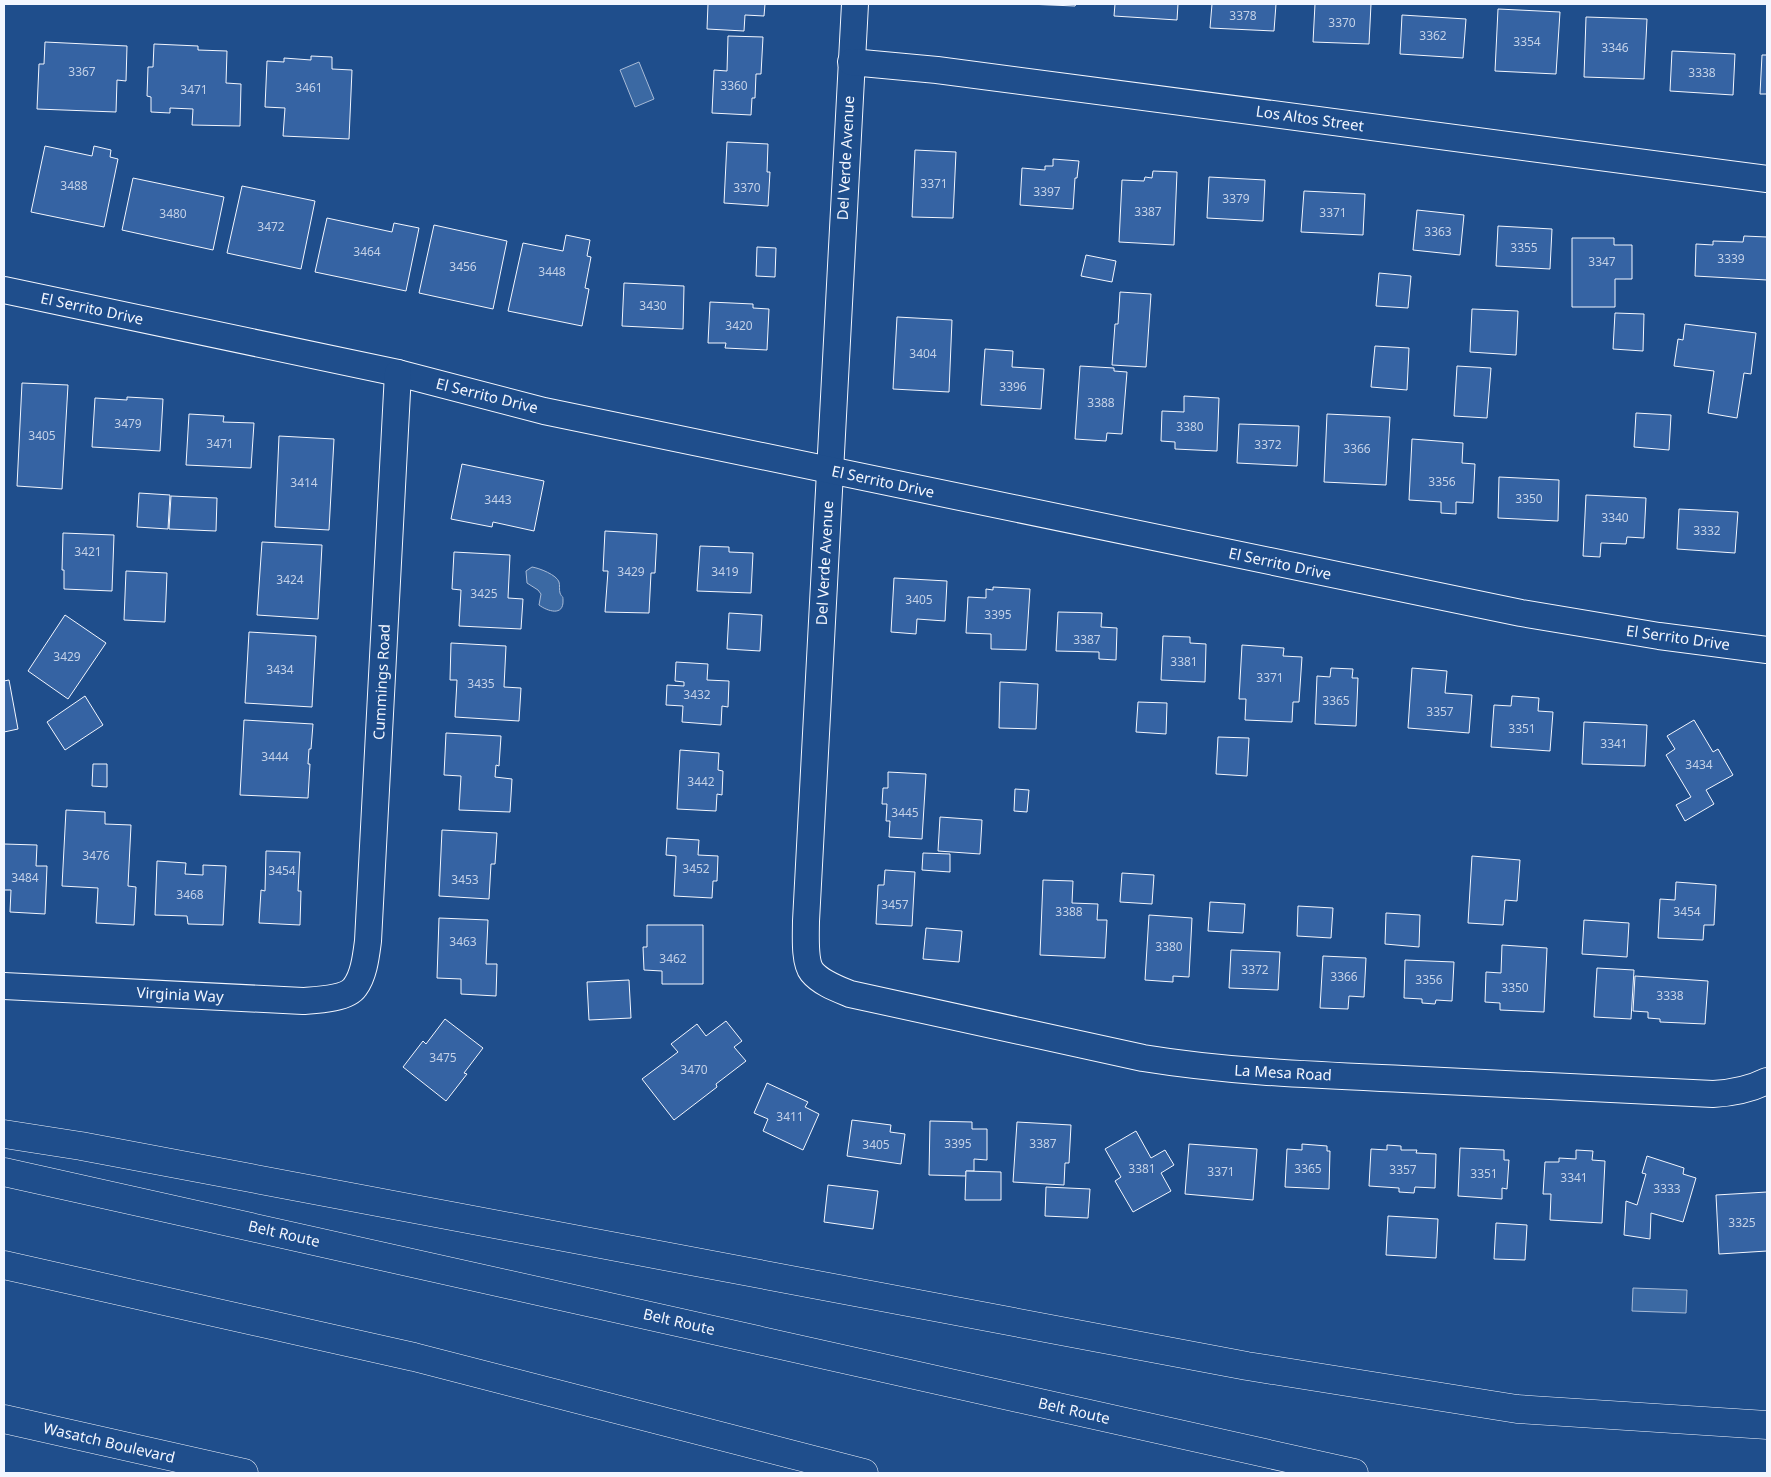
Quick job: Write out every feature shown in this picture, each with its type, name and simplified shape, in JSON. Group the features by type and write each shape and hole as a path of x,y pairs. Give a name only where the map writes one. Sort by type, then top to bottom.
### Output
{"main road":[{"path":"4,1134 81,1146 1247,1366 1517,1409 1767,1425"},
{"name":"Belt Route","path":"4,1172 1354,1473"},
{"path":"4,1265 414,1357 864,1473"},
{"name":"Wasatch Boulevard","path":"4,1419 244,1473"}],"street":[{"name":"Del Verde Avenue","path":"811,971 807,955 806,921 855,4"},
{"name":"Los Altos Street","path":"852,62 947,71 1767,179"},
{"name":"El Serrito Drive","path":"4,290 398,373 544,411 1521,613 1659,636 1767,650"},
{"name":"Cummings Road","path":"355,988 361,974 368,941 398,373"},
{"name":"La Mesa Road","path":"811,971 823,981 850,994 1143,1058 1229,1070 1713,1094 1732,1093 1752,1088 1767,1081"},
{"name":"Virginia Way","path":"4,986 303,1001 322,1000 340,996 355,988"}],"water":[{"path":"639,62 654,99 635,107 620,70"},
{"path":"532,567 547,572 558,579 560,593 563,597 563,605 558,611 550,611 539,605 541,594 527,583 526,571"},
{"path":"1633,1288 1687,1290 1686,1313 1632,1311"}],"building":[{"path":"708,4 765,4 764,16 745,15 744,31 707,29"},
{"path":"1027,4 1076,4 1075,6"},
{"path":"1115,4 1178,4 1177,20 1114,16"},
{"path":"1212,4 1276,4 1274,31 1210,28"},
{"path":"1315,4 1371,4 1369,44 1313,42"},
{"path":"1498,9 1560,12 1556,74 1495,71"},
{"path":"1402,15 1466,19 1463,58 1400,54"},
{"path":"1586,17 1647,19 1644,79 1584,77"},
{"path":"728,36 763,37 761,74 756,74 755,98 752,98 751,115 712,113 714,70 727,71"},
{"path":"45,42 127,46 126,81 117,80 116,112 37,109 39,64 44,64"},
{"path":"154,44 198,46 198,50 227,51 226,83 241,84 240,126 192,125 193,109 170,108 170,113 151,112 151,97 147,96 148,67 153,67"},
{"path":"1672,51 1735,54 1733,95 1670,91"},
{"path":"1762,55 1767,55 1767,94 1760,94"},
{"path":"311,56 332,57 332,69 352,70 349,139 283,136 285,108 265,107 267,61 284,62 284,58 311,60"},
{"path":"727,142 768,144 767,172 770,172 768,206 724,203"},
{"path":"45,146 92,156 94,146 111,150 110,157 118,159 104,227 31,212"},
{"path":"915,150 956,152 953,218 912,217"},
{"path":"1053,159 1079,161 1077,178 1075,178 1073,209 1020,205 1022,168 1045,170 1045,166 1053,166"},
{"path":"1153,171 1177,172 1174,245 1119,242 1122,180 1144,181 1145,177 1152,178"},
{"path":"1209,177 1265,180 1263,221 1207,218"},
{"path":"133,178 224,197 213,250 122,230"},
{"path":"242,186 315,201 301,269 227,253"},
{"path":"1304,191 1365,194 1363,235 1301,232"},
{"path":"1417,210 1464,215 1460,255 1413,250"},
{"path":"327,218 392,232 394,223 419,228 406,291 315,272"},
{"path":"434,225 507,241 493,309 419,293"},
{"path":"1498,226 1552,229 1550,269 1496,266"},
{"path":"566,235 590,240 587,256 591,257 585,288 589,289 582,326 508,311 523,243 563,251"},
{"path":"1744,236 1767,237 1767,280 1695,276 1696,244 1713,245 1713,241 1743,242"},
{"path":"1572,238 1614,238 1614,245 1632,245 1632,279 1615,279 1615,307 1572,307"},
{"path":"757,247 776,248 775,277 756,276"},
{"path":"1086,255 1116,261 1112,282 1081,276"},
{"path":"1379,273 1411,276 1408,308 1376,306"},
{"path":"624,283 684,286 683,329 622,326"},
{"path":"1120,292 1151,294 1146,367 1112,365"},
{"path":"710,302 753,304 753,308 769,309 767,350 725,348 726,343 708,343"},
{"path":"1472,309 1518,311 1516,355 1470,352"},
{"path":"1615,313 1644,314 1643,351 1613,349"},
{"path":"897,317 952,320 949,392 893,389"},
{"path":"1685,324 1756,333 1751,374 1744,373 1737,418 1708,413 1714,371 1674,366 1678,339 1683,340"},
{"path":"1375,346 1409,348 1407,390 1371,387"},
{"path":"985,349 1013,351 1012,367 1044,369 1041,409 981,405"},
{"path":"1080,366 1114,368 1114,371 1127,372 1122,434 1107,433 1106,441 1075,439"},
{"path":"1457,366 1491,368 1487,418 1454,416"},
{"path":"22,383 68,385 62,489 17,486"},
{"path":"1184,396 1219,398 1217,451 1175,449 1175,442 1161,441 1162,411 1184,412"},
{"path":"127,397 163,399 160,451 92,447 95,398 127,400"},
{"path":"1636,413 1671,415 1669,450 1634,447"},
{"path":"189,414 224,416 223,422 254,423 251,468 186,465"},
{"path":"1327,414 1390,417 1386,485 1324,482"},
{"path":"1239,424 1299,426 1297,466 1237,463"},
{"path":"279,436 334,439 329,530 275,527"},
{"path":"1412,439 1463,443 1462,463 1475,464 1473,503 1456,502 1456,514 1441,513 1441,502 1409,500"},
{"path":"462,464 544,481 534,531 493,522 492,527 451,519"},
{"path":"1499,477 1559,480 1558,521 1498,518"},
{"path":"139,493 170,495 168,529 137,527"},
{"path":"1586,495 1646,498 1644,538 1627,537 1626,544 1601,543 1600,557 1583,556"},
{"path":"171,496 217,498 216,531 169,529"},
{"path":"1679,509 1738,512 1735,553 1677,549"},
{"path":"605,531 657,534 655,573 651,573 649,613 605,612 608,571 603,571"},
{"path":"63,533 114,535 112,591 64,589 64,570 62,570"},
{"path":"262,542 322,545 318,619 257,615"},
{"path":"700,546 729,547 729,552 753,553 751,593 697,591"},
{"path":"454,552 510,555 508,598 523,599 521,629 459,626 461,590 452,589"},
{"path":"126,571 167,573 165,622 124,620"},
{"path":"894,578 947,581 945,621 917,619 916,634 891,632"},
{"path":"993,587 1030,589 1026,650 991,649 991,634 966,633 968,597 986,598 986,589 993,590"},
{"path":"1058,612 1102,613 1101,627 1117,628 1116,660 1099,659 1099,652 1056,651"},
{"path":"729,613 762,615 760,651 727,649"},
{"path":"65,615 106,643 68,699 28,671"},
{"path":"249,632 316,636 312,707 245,703"},
{"path":"1163,636 1190,637 1190,643 1206,644 1205,682 1161,680"},
{"path":"451,643 506,646 504,687 521,688 519,721 455,717 457,680 450,680"},
{"path":"1242,645 1284,648 1283,656 1302,657 1299,702 1293,702 1292,722 1245,720 1246,699 1239,699"},
{"path":"676,662 708,664 707,680 729,681 728,707 722,706 721,725 682,722 683,706 666,705 667,685 684,686 684,682 675,681"},
{"path":"1331,668 1353,669 1352,678 1358,678 1356,726 1315,724 1317,676 1330,677"},
{"path":"1412,668 1447,671 1445,693 1472,695 1469,733 1408,728"},
{"path":"9,680 18,729 4,732 4,681"},
{"path":"1000,682 1038,684 1036,729 999,728"},
{"path":"85,696 103,725 65,750 47,722"},
{"path":"1512,696 1539,698 1538,711 1553,712 1550,751 1491,747 1494,705 1511,706"},
{"path":"1138,702 1167,703 1166,734 1136,732"},
{"path":"244,720 313,724 311,749 309,749 308,798 240,795"},
{"path":"1694,720 1713,752 1718,749 1733,775 1706,790 1714,804 1685,821 1676,805 1691,797 1666,755 1675,749 1667,736"},
{"path":"1584,722 1647,725 1645,766 1582,764"},
{"path":"446,733 501,736 499,766 496,765 495,777 512,779 510,812 459,810 461,776 444,775"},
{"path":"1218,737 1249,738 1247,776 1216,774"},
{"path":"680,750 719,753 718,770 723,771 722,795 717,794 716,811 677,809"},
{"path":"93,764 107,764 107,787 92,786"},
{"path":"888,772 926,774 922,839 889,837 890,821 886,821 887,804 882,804 883,788 888,788"},
{"path":"1015,789 1029,790 1027,812 1014,811"},
{"path":"66,810 105,812 105,824 131,825 128,886 136,887 134,925 96,923 98,888 62,886"},
{"path":"940,817 982,820 980,854 938,851"},
{"path":"442,830 497,833 495,864 491,864 489,899 439,896"},
{"path":"667,838 699,840 698,855 718,856 717,881 713,881 712,898 674,896 676,856 666,855"},
{"path":"4,844 37,845 36,866 47,866 45,914 10,912 11,890 4,890"},
{"path":"266,851 300,852 298,891 301,891 300,925 259,923 261,890 265,891"},
{"path":"923,853 950,854 950,872 922,870"},
{"path":"1472,856 1520,860 1517,901 1505,900 1503,925 1468,923"},
{"path":"157,861 186,863 185,874 203,875 203,865 226,866 223,925 188,924 187,916 155,915"},
{"path":"885,870 915,872 912,926 876,924 878,885 884,885"},
{"path":"1122,873 1154,875 1152,904 1120,902"},
{"path":"1043,880 1073,881 1072,903 1098,904 1097,920 1107,920 1105,958 1040,955"},
{"path":"1676,882 1716,885 1714,925 1704,925 1703,940 1658,938 1660,899 1675,900"},
{"path":"1210,902 1245,904 1243,933 1208,931"},
{"path":"1298,906 1333,908 1331,938 1297,936"},
{"path":"1386,913 1420,915 1419,947 1385,944"},
{"path":"1149,915 1192,918 1189,977 1173,976 1173,982 1145,980"},
{"path":"439,918 488,920 486,964 497,964 496,996 461,994 461,979 437,978"},
{"path":"1584,920 1629,923 1627,957 1582,954"},
{"path":"647,925 703,925 703,984 662,984 662,971 644,970 643,947 647,947"},
{"path":"926,928 962,931 959,962 923,959"},
{"path":"1502,945 1547,948 1544,1012 1500,1010 1500,1003 1485,1002 1486,972 1501,973"},
{"path":"1231,950 1280,952 1278,990 1229,988"},
{"path":"1323,956 1366,958 1364,997 1349,996 1348,1009 1320,1008"},
{"path":"1405,960 1454,962 1452,1001 1436,1000 1435,1004 1422,1003 1422,999 1404,998"},
{"path":"1597,968 1634,970 1631,1019 1594,1017"},
{"path":"1635,976 1708,981 1705,1024 1660,1022 1660,1019 1648,1018 1648,1012 1633,1011"},
{"path":"629,980 631,1018 589,1020 587,982"},
{"path":"445,1019 483,1048 464,1073 467,1074 446,1101 403,1067 423,1041 426,1044"},
{"path":"726,1021 742,1041 734,1047 746,1061 716,1084 717,1087 674,1120 642,1079 678,1052 671,1044 697,1024 706,1036"},
{"path":"767,1083 808,1102 805,1107 819,1114 803,1150 763,1131 768,1119 754,1113"},
{"path":"852,1120 891,1125 890,1132 905,1134 901,1164 847,1156"},
{"path":"930,1121 972,1122 972,1129 987,1129 987,1160 974,1159 974,1171 966,1171 966,1176 929,1175"},
{"path":"1017,1122 1071,1125 1069,1163 1065,1163 1064,1185 1013,1182"},
{"path":"1136,1131 1151,1158 1165,1150 1174,1165 1161,1173 1171,1191 1133,1212 1115,1181 1121,1177 1105,1149"},
{"path":"1189,1144 1257,1149 1253,1200 1185,1194"},
{"path":"1302,1144 1327,1146 1327,1151 1330,1151 1329,1189 1285,1187 1287,1149 1302,1150"},
{"path":"1387,1145 1401,1146 1401,1150 1417,1150 1416,1153 1436,1154 1435,1188 1415,1187 1414,1193 1399,1192 1399,1188 1369,1186 1371,1149 1387,1150"},
{"path":"1460,1148 1504,1150 1504,1160 1509,1160 1507,1189 1502,1188 1502,1199 1458,1196"},
{"path":"1576,1150 1593,1151 1592,1160 1605,1161 1602,1223 1550,1220 1551,1194 1543,1194 1545,1162 1559,1162 1559,1158 1576,1159"},
{"path":"1647,1156 1684,1168 1683,1174 1696,1178 1683,1222 1651,1213 1650,1239 1624,1235 1626,1201 1637,1205 1646,1174 1642,1173"},
{"path":"966,1171 1001,1172 1001,1200 965,1200"},
{"path":"828,1185 878,1191 873,1229 824,1222"},
{"path":"1046,1187 1090,1189 1088,1218 1045,1216"},
{"path":"1767,1192 1767,1251 1719,1254 1716,1195"},
{"path":"1388,1216 1438,1219 1436,1258 1386,1255"},
{"path":"1496,1223 1527,1225 1525,1260 1494,1259"}]}
